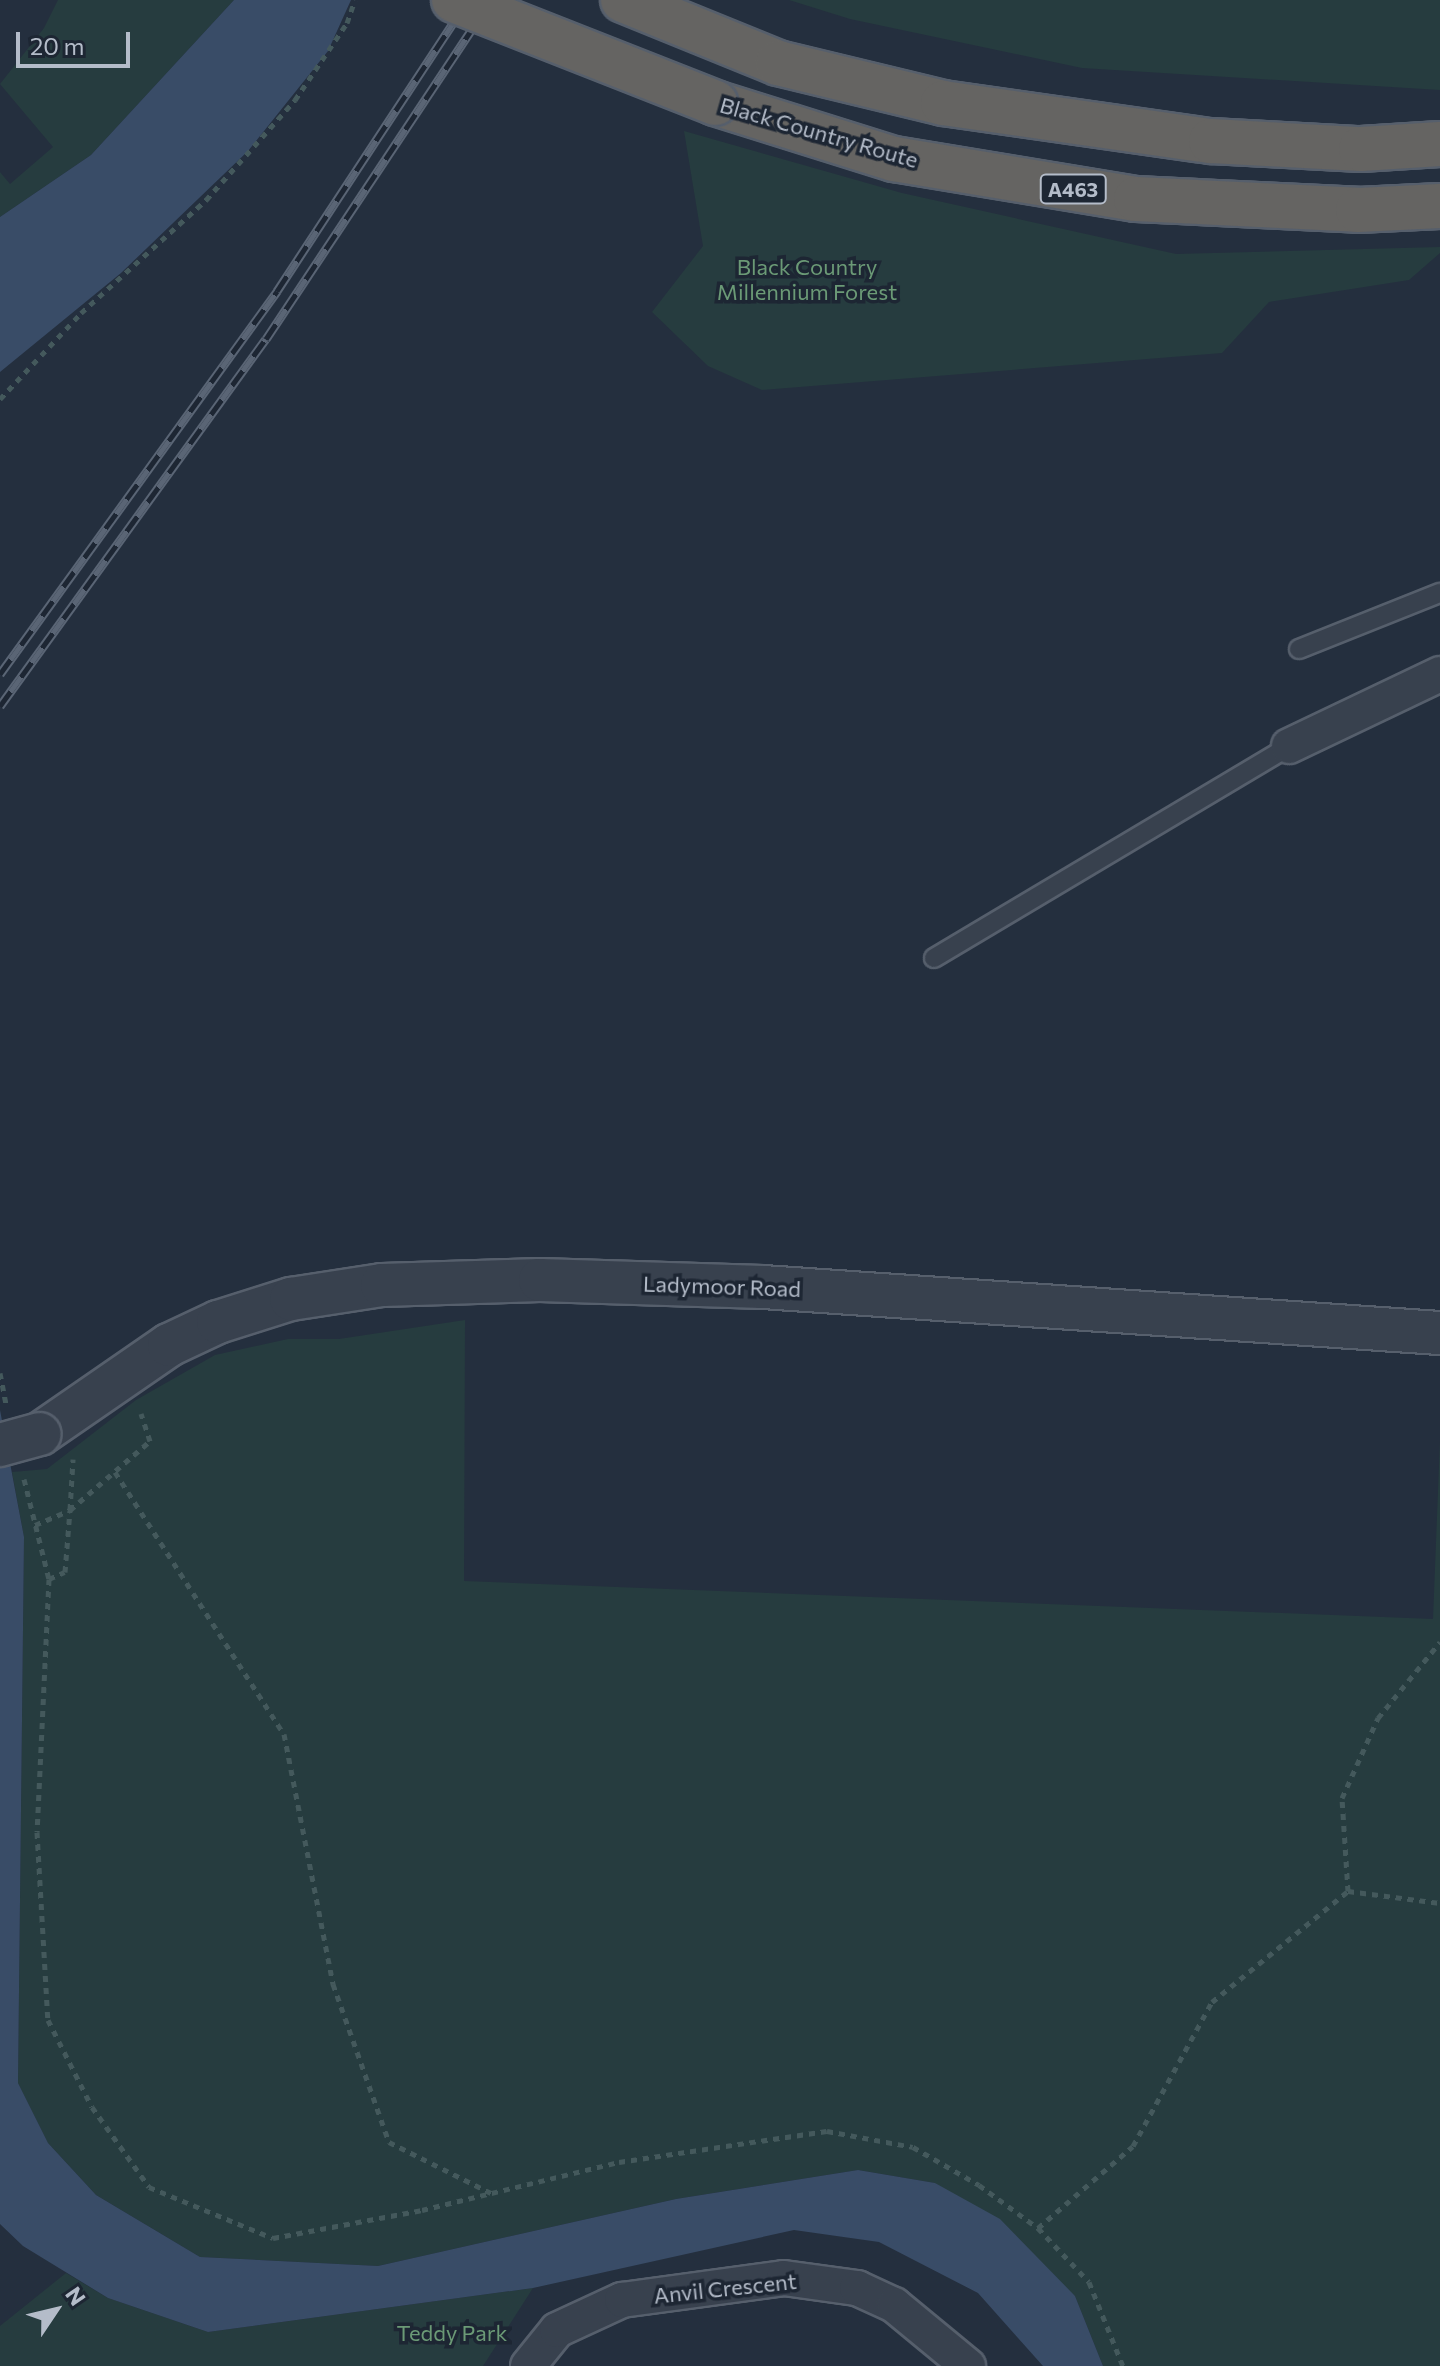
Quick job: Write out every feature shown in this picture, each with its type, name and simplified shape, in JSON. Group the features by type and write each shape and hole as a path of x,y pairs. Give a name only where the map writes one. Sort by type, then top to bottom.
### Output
{"highway":[{"name":"Black Country Route","path":"454,0 715,103 894,159 1136,199 1358,210 1440,206"},
{"path":"623,0 764,57 943,103 1164,135 1361,149 1440,144"}],"street":[{"path":"1289,746 1440,674"},
{"name":"Ladymoor Road","path":"17,1440 76,1410 169,1345 255,1308 382,1285 457,1281 763,1287 1440,1333"},
{"name":"Anvil Crescent","path":"528,2366 557,2330 622,2300 784,2278 857,2288 894,2305 968,2366"}],"lane":[{"path":"1299,649 1440,593"},
{"path":"934,958 1289,746"}],"path":[{"path":"0,399 81,313 226,178 295,100 347,23 355,0"},
{"path":"0,1373 49,1579 37,1832 48,2020 92,2107 149,2187 273,2238 492,2193 619,2162 827,2131 913,2147 979,2185 1038,2228 1089,2282 1123,2366"},
{"path":"35,1525 70,1510 150,1441 127,1374"},
{"path":"49,1579 65,1572 76,1410"},
{"path":"115,1472 284,1734 333,1984 389,2142 492,2193"},
{"path":"1348,1891 1342,1798 1378,1718 1440,1642"},
{"path":"1038,2228 1133,2146 1212,2002 1348,1891 1440,1903"}],"green space":[{"path":"58,0 234,0 91,155 0,217 0,172 10,184 53,147 0,84 44,28"},
{"path":"789,0 1440,0 1440,90 1082,68 850,19"},
{"name":"Black Country Millennium Forest","path":"684,131 902,193 1176,254 1440,247 1440,253 1409,280 1269,302 1222,353 762,390 708,366 652,312 703,246"},
{"path":"465,1320 464,1581 1433,1619 1440,1440 1440,2366 1103,2366 1075,2296 935,2183 858,2170 676,2199 378,2266 200,2257 96,2195 48,2143 18,2083 24,1537 12,1472 47,1469 136,1400 215,1355 288,1339 339,1339"},
{"name":"Teddy Park","path":"66,2273 108,2298 208,2332 533,2288 483,2366 0,2366 0,2326"}],"water":[{"path":"234,0 351,0 328,51 248,151 121,273 0,372 0,217 91,155"},
{"path":"0,1410 24,1537 18,2083 48,2143 96,2195 200,2257 378,2266 676,2199 858,2170 935,2183 1000,2219 1075,2296 1103,2366 1043,2366 978,2293 879,2242 794,2230 533,2288 208,2332 108,2298 23,2246 0,2224"}],"railway":[{"path":"0,674 277,291 468,0"},
{"path":"0,706 266,339 491,0"}]}
